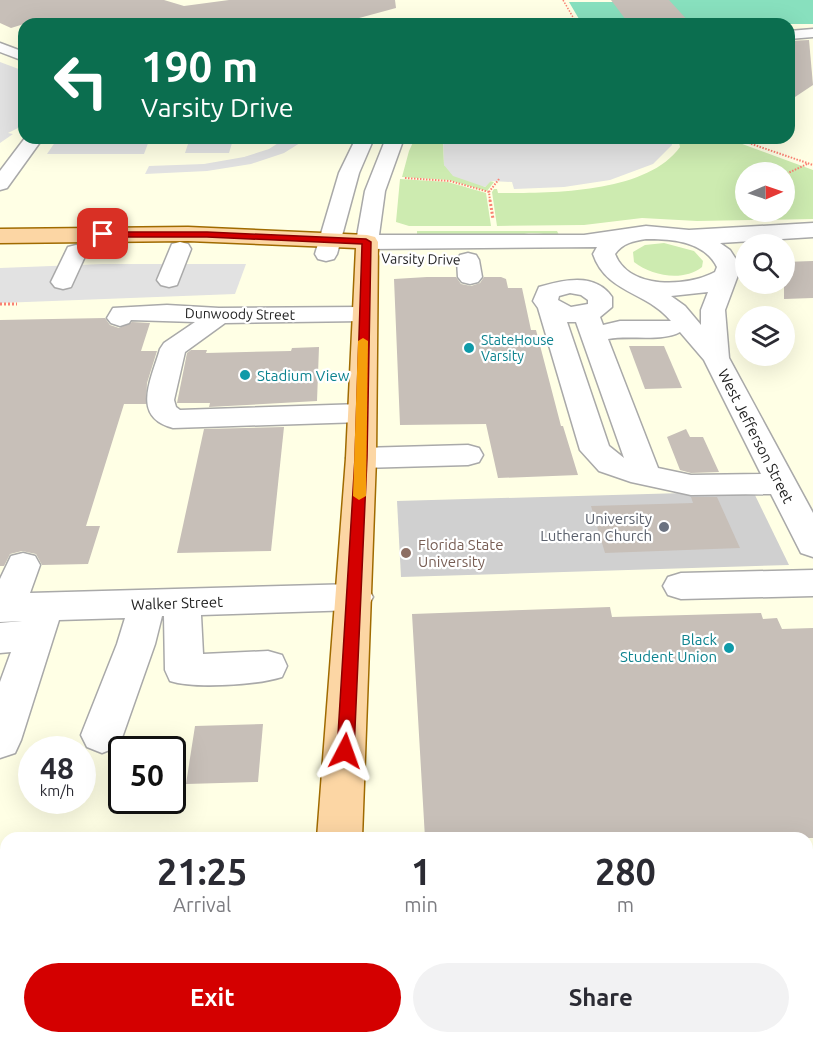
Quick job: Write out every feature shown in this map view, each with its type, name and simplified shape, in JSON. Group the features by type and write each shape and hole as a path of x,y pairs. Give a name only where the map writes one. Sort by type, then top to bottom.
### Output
{"main road":[{"name":"Varsity Drive","path":"0,236 188,234 366,250"},
{"name":"Varsity Drive","path":"0,252 328,247"},
{"path":"340,832 355,597 366,250"}],"street":[{"path":"795,34 813,33"},
{"path":"2,49 18,55"},
{"path":"0,184 30,144"},
{"path":"328,247 349,173 362,144"},
{"path":"366,250 375,191 393,144"},
{"path":"678,235 731,236 813,230"},
{"name":"Varsity Drive","path":"366,250 584,242 650,232 678,235"},
{"path":"619,238 606,249 605,260 611,269 630,281 658,289 690,290 710,286 732,270 718,251 696,239 678,235"},
{"path":"795,245 813,241"},
{"path":"169,280 180,249"},
{"name":"Varsity Drive","path":"366,250 469,268 546,260 570,277 630,281"},
{"path":"63,282 76,252"},
{"name":"West Jefferson Street","path":"716,358 713,310 732,270"},
{"path":"570,277 561,313 590,324 620,329 670,328"},
{"path":"570,277 595,450 610,464 645,475 692,485 781,484"},
{"name":"West Jefferson Street","path":"630,281 675,311 716,358 813,545"},
{"name":"Dunwoody Street","path":"120,318 122,313 167,312 219,316 363,314"},
{"path":"219,316 173,349 160,400 162,410 173,419 362,413"},
{"path":"590,324 645,475"},
{"path":"361,458 468,455"},
{"path":"0,740 23,565"},
{"path":"681,586 813,583"},
{"name":"Walker Street","path":"17,619 165,603 355,597"},
{"path":"165,603 184,670 268,666"},
{"path":"102,735 136,644 165,603"}],"path":[{"path":"563,0 574,18"},
{"path":"751,144 813,165"},
{"path":"795,170 807,164"},
{"path":"399,178 450,181 489,192"},
{"path":"493,216 489,192 499,179"},
{"path":"0,304 16,304"}],"shaded area":[{"name":"Florida State University","path":"0,0 813,0 813,832 0,832"},
{"path":"0,62 18,69 18,128 8,133 13,134 0,143"},
{"path":"54,144 148,144 144,154 47,154"},
{"path":"188,144 232,144 229,153 185,153"},
{"path":"277,144 298,144 284,153 251,164 207,171 145,174 149,166 204,164 244,157"},
{"path":"443,144 672,145 653,164 610,180 564,187 514,189 512,182 491,181 485,187 453,176 444,165"},
{"path":"103,264 246,264 235,294 0,303 0,268"},
{"path":"753,491 789,565 401,577 397,501"}],"green space":[{"path":"619,0 813,0 813,24 795,24 795,18 578,18 569,2 620,2"},
{"path":"412,144 443,144 444,165 485,187 490,181 494,182 487,191 449,180 402,177"},
{"path":"679,144 742,144 791,162 735,162 735,220 642,218 584,225 497,226 492,192 494,189 497,189 498,193 569,191 596,188 645,174 665,162 680,147"},
{"path":"795,163 813,170 813,219 795,219"},
{"path":"400,179 448,182 486,193 491,226 409,226 396,222"},
{"path":"417,231 557,231 559,235 534,233 520,235 417,234"},
{"path":"664,243 694,251 703,261 702,267 686,275 677,276 658,274 634,262 633,252 645,245"}],"building":[{"path":"0,0 164,0 184,6 229,0 395,0 396,8 359,18 18,18 18,26 11,28 0,23"},
{"path":"611,0 669,0 686,18 624,18"},
{"path":"809,40 813,85 795,97 795,41"},
{"path":"813,261 813,298 784,299 784,294 795,294 795,262"},
{"name":"StateHouse Varsity","path":"456,277 461,284 471,286 480,283 484,277 501,277 506,279 508,288 522,288 531,330 536,330 561,426 563,426 578,475 498,478 486,424 400,425 394,279"},
{"path":"105,318 110,325 119,328 132,322 150,323 141,351 157,351 147,383 146,404 124,404 86,526 100,526 88,564 42,565 36,554 22,551 10,554 4,566 0,566 0,320"},
{"path":"629,346 664,346 682,388 645,389"},
{"name":"Stadium View","path":"319,347 317,401 209,407 210,403 177,403 187,353 191,350 207,350 206,353 291,351 292,348"},
{"path":"284,427 271,551 177,553 204,429"},
{"path":"686,429 690,437 703,437 719,472 691,473 680,470 667,437"},
{"name":"University Lutheran Church","path":"691,497 717,497 740,548 605,553 591,506 693,503"},
{"path":"610,607 612,617 761,613 763,619 777,618 782,629 813,628 813,832 425,832 412,614"},
{"path":"263,724 258,782 186,784 195,726"}],"slow traffic":[{"path":"359,496 363,341"}],"place":[{"name":"StateHouse Varsity","path":"469,348"},
{"name":"Stadium View","path":"245,375"},
{"name":"University Lutheran Church","path":"664,527"},
{"name":"Florida State University","path":"406,553"},
{"name":"Black Student Union","path":"729,648"}],"route":[{"path":"103,234 279,237 366,242 361,458 345,751"}]}
